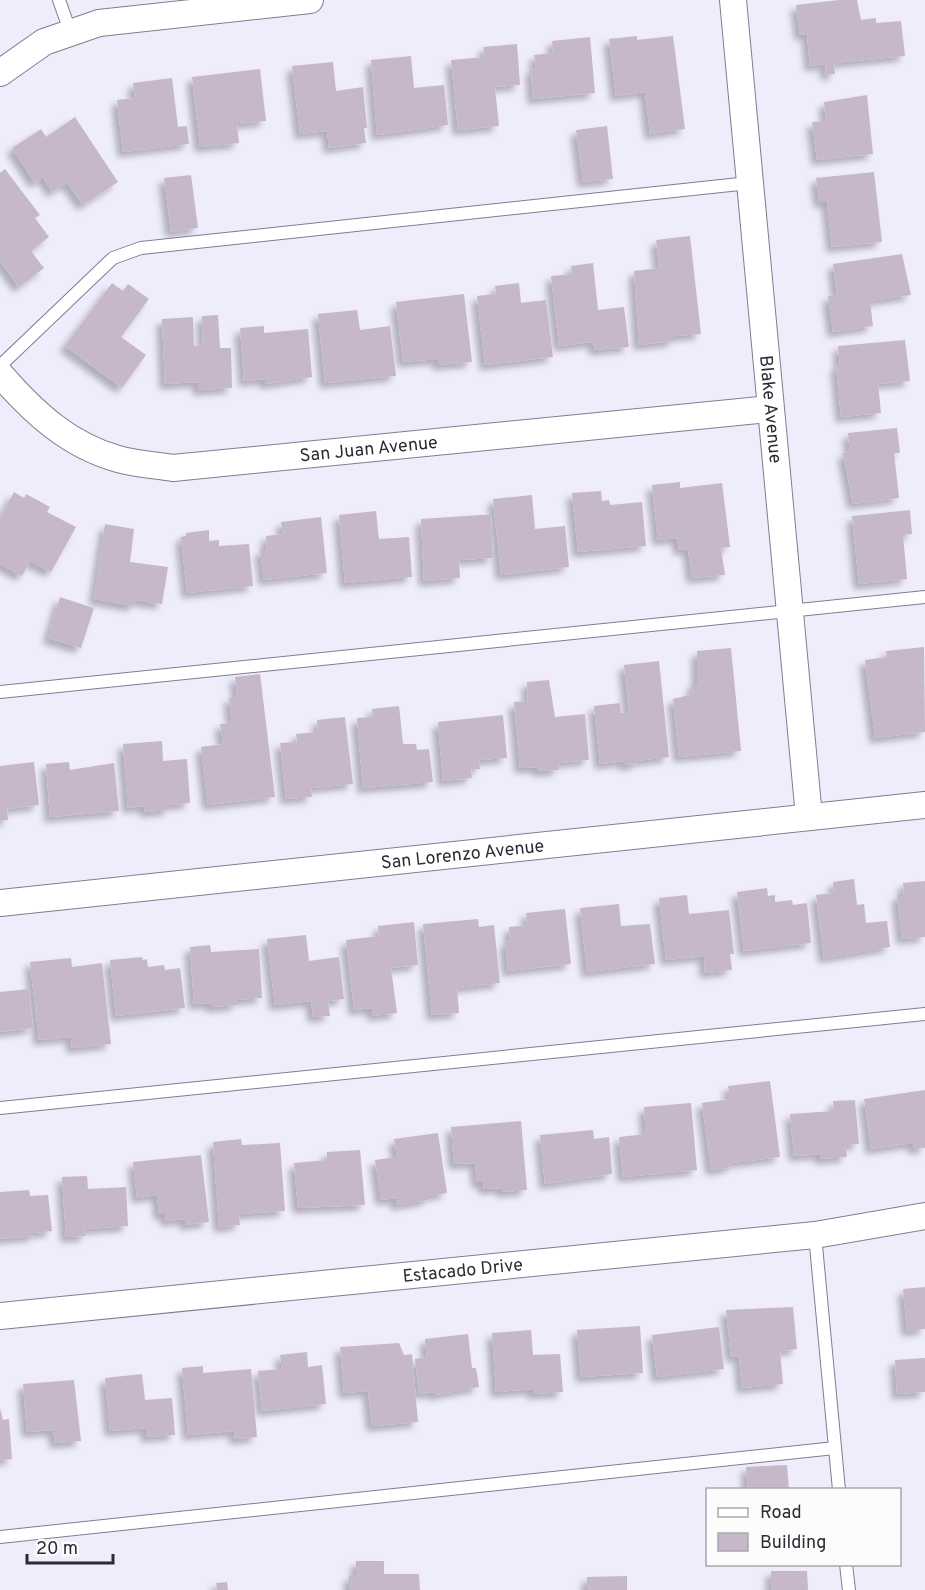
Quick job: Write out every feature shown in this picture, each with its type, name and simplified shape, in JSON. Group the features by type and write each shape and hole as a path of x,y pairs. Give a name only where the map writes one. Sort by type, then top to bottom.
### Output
{"street":[{"path":"0,73 44,42 70,31 99,23 302,0"},
{"name":"Blake Avenue","path":"733,0 769,409 809,817"},
{"name":"San Juan Avenue","path":"0,374 25,403 67,439 118,459 173,468 769,409"},
{"name":"San Lorenzo Avenue","path":"0,903 925,805"},
{"name":"Estacado Drive","path":"0,1316 814,1235 925,1216"}],"lane":[{"path":"59,0 70,31"},
{"path":"0,366 113,258 141,248 749,183"},
{"path":"0,692 925,597"},
{"path":"0,1108 925,1014"},
{"path":"814,1235 839,1488"},
{"path":"0,1537 835,1448"},
{"path":"846,1566 849,1590"}],"building":[{"path":"857,0 861,20 876,18 876,23 901,21 905,56 834,63 835,74 826,75 825,64 810,66 807,34 800,35 796,5"},
{"path":"637,36 637,40 673,36 685,129 650,134 645,92 616,96 609,39"},
{"path":"590,37 595,93 533,99 531,69 536,68 534,55 553,53 552,41"},
{"path":"517,44 520,85 495,87 499,126 458,130 451,60 485,57 483,47"},
{"path":"411,56 414,88 444,85 448,125 377,135 371,60"},
{"path":"333,62 336,91 363,87 367,128 364,128 366,143 329,148 327,131 300,134 292,66"},
{"path":"260,69 266,121 237,124 239,143 200,147 192,77"},
{"path":"172,78 178,127 187,126 189,144 123,152 117,100 135,98 133,83"},
{"path":"867,95 873,154 817,160 812,122 826,121 824,102"},
{"path":"75,117 118,182 83,205 67,183 52,192 43,177 35,183 12,148 41,129 46,137"},
{"path":"607,126 613,179 583,182 576,130"},
{"path":"5,169 40,215 35,218 49,237 31,251 44,268 19,287 0,261 0,173"},
{"path":"874,172 882,242 832,247 827,202 819,202 816,178"},
{"path":"191,175 198,228 171,232 164,178"},
{"path":"690,236 701,334 674,336 674,341 639,345 634,271 659,268 656,240"},
{"path":"902,254 911,295 870,301 873,326 833,332 828,296 837,295 833,264"},
{"path":"593,263 598,310 624,307 629,347 595,350 593,342 559,346 551,276 572,274 571,266"},
{"path":"112,283 123,291 128,284 149,299 121,337 146,355 122,388 65,346"},
{"path":"519,283 521,303 546,300 553,357 485,365 477,296 496,294 495,286"},
{"path":"464,294 472,362 438,365 438,359 403,362 396,302"},
{"path":"357,310 360,330 390,326 396,376 325,383 318,314"},
{"path":"218,315 220,348 231,348 232,388 198,390 198,382 165,384 162,319 193,317 194,346 203,346 202,316"},
{"path":"264,326 264,333 308,329 312,377 266,384 265,379 244,381 240,328"},
{"path":"905,340 910,381 878,384 881,413 841,417 836,365 840,365 838,346"},
{"path":"897,428 900,453 894,453 899,498 853,504 843,453 850,452 848,433"},
{"path":"680,482 680,488 722,483 730,547 721,548 725,575 692,578 688,549 679,550 677,538 658,540 652,485"},
{"path":"601,491 602,501 609,500 610,505 642,502 646,546 578,552 572,493"},
{"path":"14,492 24,498 26,494 50,507 47,512 76,527 51,572 30,561 22,576 0,564 0,518"},
{"path":"532,495 535,529 565,526 569,567 501,575 493,499"},
{"path":"910,510 912,534 903,535 907,579 859,584 852,516"},
{"path":"376,511 379,539 409,537 412,577 345,583 339,515"},
{"path":"491,515 493,558 459,560 460,578 424,581 421,519"},
{"path":"321,517 327,573 264,580 260,550 267,550 266,536 283,534 281,522"},
{"path":"105,524 134,529 130,562 168,567 162,604 135,600 134,606 94,599"},
{"path":"209,530 209,541 219,540 219,546 249,544 253,586 187,593 181,537 186,536 186,533"},
{"path":"60,597 94,608 81,648 48,638"},
{"path":"924,647 925,732 875,738 865,660 887,657 886,651"},
{"path":"731,648 741,751 679,757 673,699 693,694 692,684 697,684 697,651"},
{"path":"659,661 669,757 636,761 637,764 624,765 624,761 600,764 594,706 620,703 621,713 629,712 624,665"},
{"path":"260,674 275,797 208,805 201,747 223,744 220,724 232,723 229,698 237,697 235,677"},
{"path":"549,680 555,717 585,714 589,760 558,763 559,770 537,771 537,767 520,768 514,702 528,701 527,682"},
{"path":"399,706 403,744 416,744 417,750 429,749 433,782 363,788 357,718 373,717 372,709"},
{"path":"503,715 507,758 479,760 480,769 471,770 472,778 443,781 438,722"},
{"path":"345,717 353,784 311,788 312,797 286,799 280,743 297,742 296,734 318,732 317,720"},
{"path":"162,741 163,761 187,759 190,803 169,805 169,810 145,812 144,806 128,808 123,744"},
{"path":"34,762 39,805 7,809 8,820 0,821 0,766"},
{"path":"69,762 70,770 114,763 119,811 50,817 46,764"},
{"path":"854,879 857,905 864,904 866,923 887,921 890,947 824,958 816,895 834,893 833,882"},
{"path":"925,881 925,937 902,939 897,895 904,895 903,883"},
{"path":"767,888 768,896 775,895 775,902 792,900 793,905 807,903 811,943 744,951 737,892"},
{"path":"687,895 689,914 729,910 734,954 730,954 732,970 705,973 704,956 666,960 659,898"},
{"path":"619,904 621,926 650,924 655,964 587,972 580,908"},
{"path":"565,909 571,964 508,971 505,942 510,941 509,927 527,925 526,913"},
{"path":"478,919 479,927 494,925 500,983 457,988 459,1013 432,1015 423,924"},
{"path":"414,922 418,965 391,968 397,1013 373,1016 372,1008 354,1010 346,940 379,936 378,926"},
{"path":"306,935 309,961 339,957 344,999 328,1001 330,1016 313,1017 311,1001 275,1005 267,939"},
{"path":"210,945 211,952 259,949 262,998 236,1000 237,1005 211,1007 211,1003 194,1004 190,947"},
{"path":"142,957 143,960 147,959 148,967 164,965 165,970 180,968 185,1008 116,1016 110,960"},
{"path":"71,958 72,967 102,963 111,1044 72,1048 71,1037 39,1040 30,962"},
{"path":"29,989 33,1028 0,1032 0,992"},
{"path":"770,1081 780,1157 731,1163 732,1167 711,1170 702,1103 730,1099 728,1086"},
{"path":"925,1090 925,1148 914,1149 913,1143 871,1149 864,1099"},
{"path":"855,1100 859,1144 845,1145 847,1157 820,1159 820,1154 794,1156 790,1114 834,1111 833,1101"},
{"path":"691,1103 697,1170 623,1177 619,1137 646,1134 644,1107"},
{"path":"521,1121 527,1190 502,1192 502,1188 484,1189 483,1182 477,1182 475,1163 454,1164 451,1127"},
{"path":"593,1130 594,1139 609,1137 612,1174 545,1184 540,1135"},
{"path":"438,1133 447,1193 428,1196 428,1200 396,1205 396,1198 381,1200 375,1160 397,1157 394,1139"},
{"path":"241,1139 242,1145 280,1143 285,1211 239,1214 240,1225 219,1227 213,1142"},
{"path":"360,1150 365,1205 298,1208 294,1163 327,1160 327,1152"},
{"path":"201,1155 209,1222 185,1225 185,1219 166,1221 165,1214 159,1214 157,1195 137,1198 133,1162"},
{"path":"87,1176 88,1189 126,1187 128,1226 85,1229 86,1236 66,1237 62,1177"},
{"path":"29,1190 30,1196 48,1195 52,1231 34,1233 34,1236 0,1239 0,1192"},
{"path":"925,1287 925,1329 907,1331 903,1289"},
{"path":"793,1307 797,1349 780,1351 783,1384 742,1388 739,1356 731,1357 726,1310"},
{"path":"640,1326 643,1373 581,1377 577,1330"},
{"path":"719,1327 724,1369 657,1377 652,1335"},
{"path":"531,1330 533,1355 560,1354 563,1392 533,1394 533,1389 496,1392 492,1333"},
{"path":"468,1334 472,1368 476,1368 479,1387 434,1395 434,1392 419,1394 415,1359 427,1357 425,1339"},
{"path":"399,1343 404,1355 412,1354 418,1422 372,1426 368,1391 344,1393 340,1347"},
{"path":"307,1352 308,1367 322,1365 326,1404 262,1411 258,1371 282,1369 280,1355"},
{"path":"925,1358 925,1392 897,1394 895,1360"},
{"path":"203,1366 203,1373 251,1369 257,1437 235,1439 234,1431 188,1435 182,1368"},
{"path":"142,1374 145,1400 172,1398 175,1435 146,1437 146,1428 110,1431 105,1378"},
{"path":"74,1380 81,1441 55,1443 53,1430 27,1432 23,1384"},
{"path":"0,1408 3,1420 9,1419 12,1459 0,1460"},
{"path":"787,1465 789,1488 748,1488 746,1467"},
{"path":"356,1561 384,1561 384,1574 419,1574 420,1590 349,1590 349,1576 356,1576"},
{"path":"771,1571 807,1571 808,1590 771,1590"},
{"path":"627,1576 627,1590 587,1590 587,1577"},
{"path":"227,1582 228,1590 217,1590 216,1583"}]}
